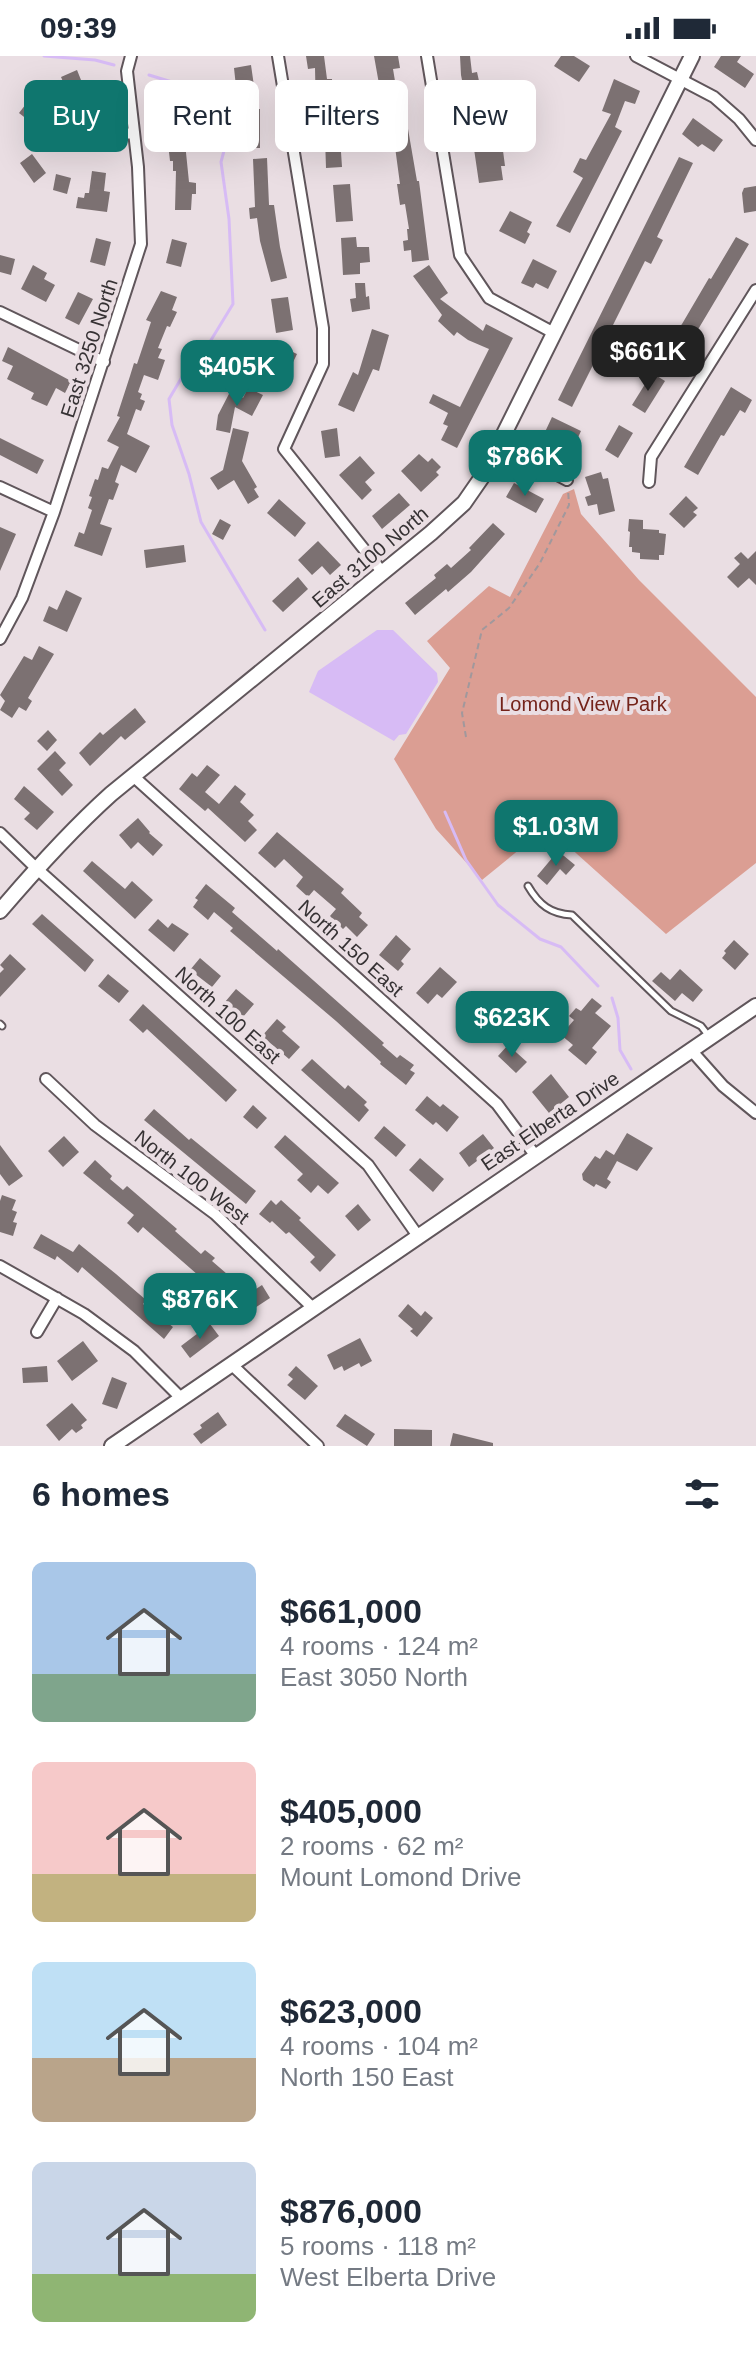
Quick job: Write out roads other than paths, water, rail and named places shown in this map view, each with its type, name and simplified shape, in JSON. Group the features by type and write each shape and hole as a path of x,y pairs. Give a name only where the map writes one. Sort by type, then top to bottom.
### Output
{"street":[{"name":"East 3250 North","path":"0,639 22,598 54,512 141,244 138,167 127,71 131,56"},
{"path":"278,56 323,328 323,364 284,449 383,573"},
{"path":"427,56 460,255 489,298 554,333"},
{"path":"636,56 714,97 739,119 756,140"},
{"name":"East 3100 North","path":"0,911 86,816 464,503 499,444 692,56"},
{"path":"128,134 133,133"},
{"path":"649,482 651,457 756,290"},
{"path":"0,312 104,362"},
{"path":"499,444 567,480"},
{"path":"0,487 54,512"},
{"name":"North 150 East","path":"133,776 497,1104 535,1155"},
{"name":"North 100 East","path":"0,833 368,1165 418,1236"},
{"name":"East Elberta Drive","path":"112,1446 756,1006"},
{"path":"691,1050 723,1086 756,1113"},
{"name":"North 100 West","path":"46,1079 95,1125 215,1214 313,1308"},
{"path":"0,1266 84,1314 134,1351 182,1399"},
{"path":"37,1332 57,1298"},
{"path":"231,1364 318,1446"}],"lane":[{"path":"528,886 546,908 557,914 572,915 671,1011 701,1026 710,1038"}],"waterway":[{"path":"44,56 95,60 114,65"},
{"path":"149,75 195,89 205,98 225,147 221,162 229,219 233,304 169,399 172,425 201,522 265,630"},
{"path":"445,812 466,860 498,905 540,939 561,947 598,986"},
{"path":"612,998 618,1018 620,1050 631,1069"}],"park label":[{"name":"Lomond View Park","path":"583,704"}]}
